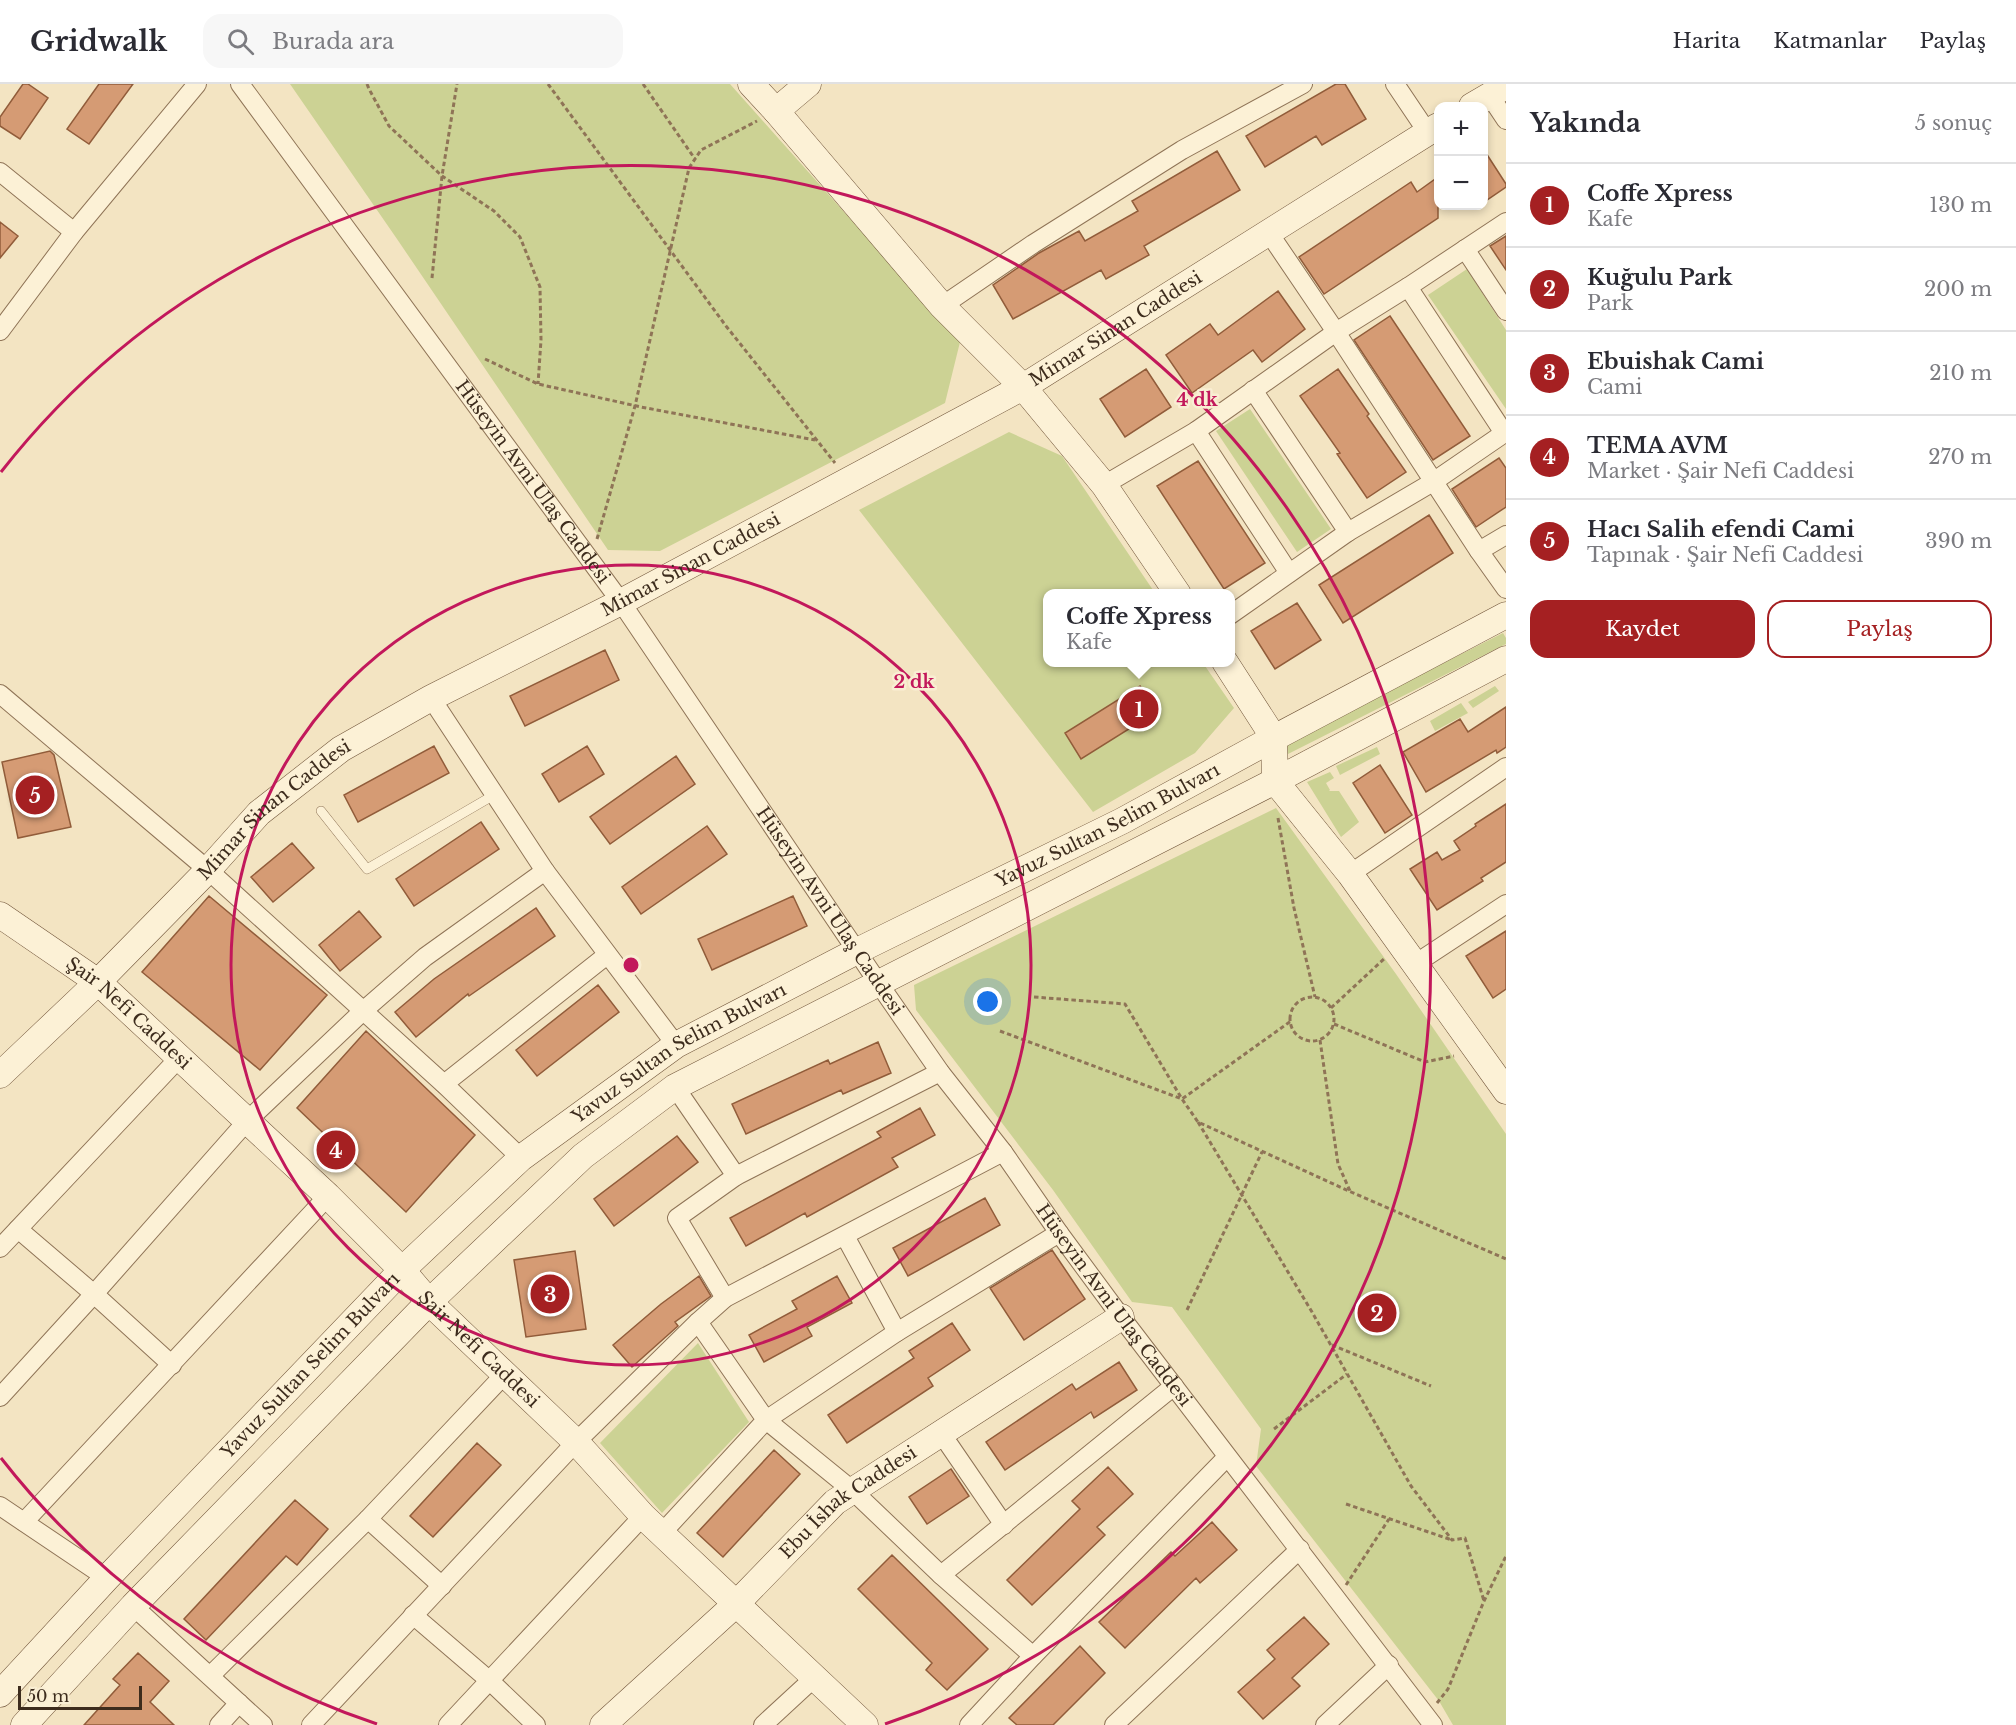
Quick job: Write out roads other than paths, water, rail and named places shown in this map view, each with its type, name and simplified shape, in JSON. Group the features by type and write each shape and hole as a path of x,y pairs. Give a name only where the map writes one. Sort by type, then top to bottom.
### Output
{"main road":[{"path":"751,84 942,306 1023,387 1104,485 1175,589"},
{"path":"776,111 808,84"},
{"name":"Mimar Sinan Caddesi","path":"0,1075 98,982 208,870 259,813 341,749 431,698 621,602 1023,387 1433,130"},
{"name":"Yavuz Sultan Selim Bulvarı","path":"0,1694 107,1578 402,1270 522,1158 676,1045 857,951 1122,820 1506,615"},
{"name":"Yavuz Sultan Selim Bulvarı","path":"24,1725 133,1606 429,1302 583,1156 675,1087 1275,781 1506,659"},
{"path":"1228,667 1274,738 1275,781 1350,874 1506,1091"},
{"name":"Şair Nefi Caddesi","path":"0,915 98,982 328,1196 402,1270 429,1302 576,1442 643,1516 865,1725"},
{"name":"Ebu İshak Caddesi","path":"603,1725 736,1604 835,1502 1121,1317"}],"street":[{"path":"0,331 74,232 197,84"},
{"name":"Hüseyin Avni Ulaş Caddesi","path":"240,84 621,602 940,1072 1003,1152 1121,1317 1430,1721"},
{"path":"942,306 1033,244 1182,150 1303,84"},
{"path":"1395,84 1433,130"},
{"path":"1489,96 1506,120"},
{"path":"0,172 74,232"},
{"path":"1104,485 1196,430 1336,332 1506,222"},
{"path":"1269,233 1506,589"},
{"path":"1465,249 1506,311"},
{"path":"1235,611 1348,532 1433,482 1505,433 1408,287"},
{"path":"1252,390 1348,532"},
{"path":"1196,430 1289,573"},
{"path":"1479,551 1506,535"},
{"path":"0,694 208,870 444,1084 522,1158"},
{"path":"431,698 545,871 676,1045"},
{"path":"1350,874 1506,767"},
{"path":"0,1397 247,1121 363,1011 425,957 545,871"},
{"path":"1415,964 1506,904"},
{"path":"444,1084 607,955"},
{"path":"0,1248 179,1058"},
{"path":"725,1298 677,1218 736,1176 940,1072"},
{"path":"675,1087 736,1176"},
{"path":"311,1725 576,1442 725,1298 1003,1152"},
{"path":"24,1522 328,1196"},
{"path":"18,1229 172,1365"},
{"path":"662,1533 766,1420 897,1332 1059,1233"},
{"path":"845,1236 897,1332"},
{"path":"698,1322 766,1420 852,1490 940,1575 1033,1656"},
{"path":"210,1676 368,1519 504,1375"},
{"path":"940,1575 1174,1386"},
{"path":"941,1433 1004,1525"},
{"path":"969,1725 1227,1457"},
{"path":"0,1506 107,1578"},
{"path":"448,1725 643,1516"},
{"path":"368,1519 441,1586"},
{"path":"1114,1725 1299,1549"},
{"path":"133,1606 263,1725"},
{"path":"413,1615 536,1725"},
{"path":"1325,1725 1389,1665"},
{"path":"763,1725 814,1678"},
{"path":"219,1725 239,1703"}],"lane":[{"path":"321,811 367,869 494,795"}],"place":[{"name":"Coffe Xpress","path":"1139,709"},
{"name":"Hacı Salih efendi Cami","path":"35,795"},
{"name":"TEMA AVM","path":"336,1150"},
{"name":"Ebuishak Cami","path":"550,1294"},
{"name":"Kuğulu Park","path":"1377,1313"}]}
